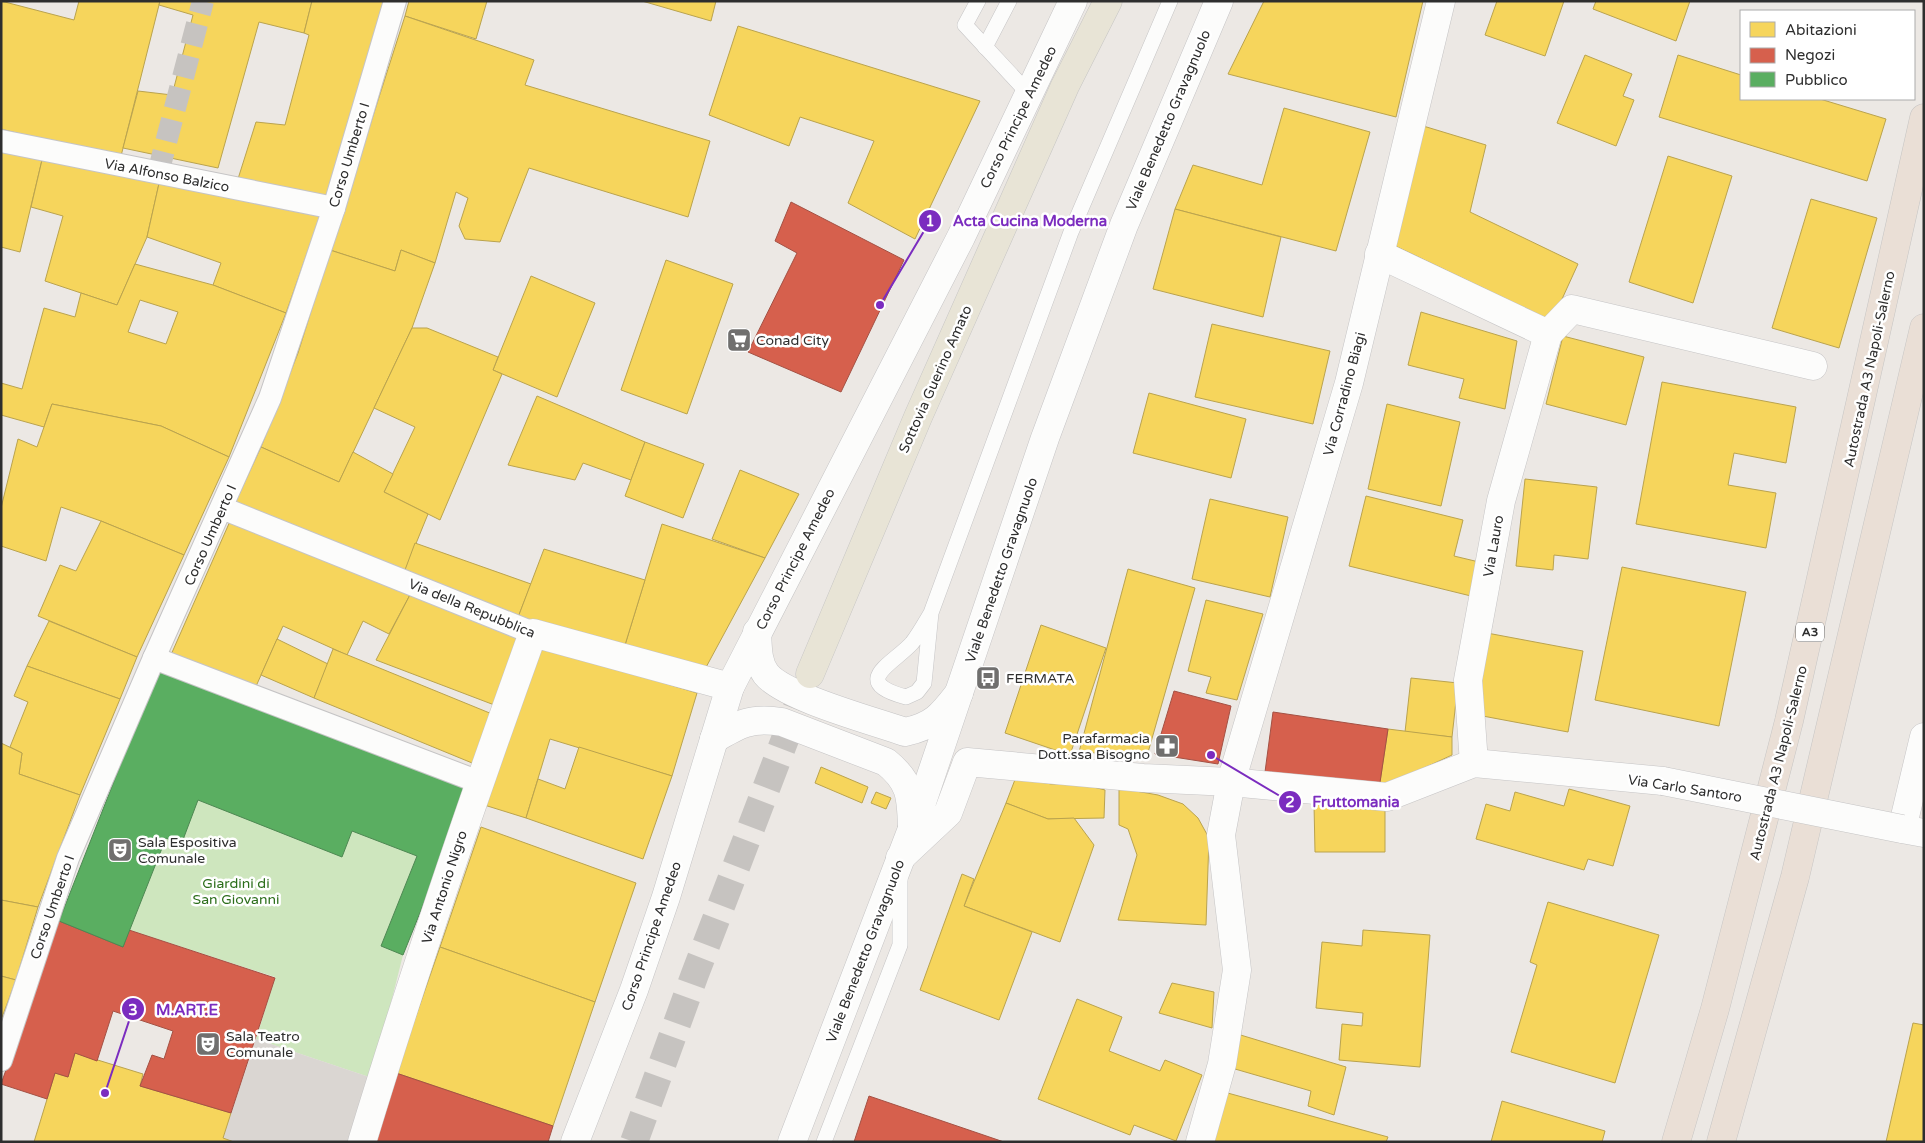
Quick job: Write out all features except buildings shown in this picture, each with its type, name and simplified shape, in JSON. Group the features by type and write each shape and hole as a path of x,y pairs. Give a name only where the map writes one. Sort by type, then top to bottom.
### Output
{"highway":[{"name":"Autostrada A3 Napoli-Salerno","path":"1676,1142 1715,1009 1790,721 1924,118"},
{"path":"1721,1142 1795,877 1924,328"}],"main road":[{"name":"Sottovia Guerino Amato","path":"1065,86 1092,1"},
{"name":"Sottovia Guerino Amato","path":"810,674 918,417 1065,86 1108,1"}],"street":[{"name":"Corso Umberto I","path":"1,1060 68,858 154,658 270,398 334,208 395,1"},
{"name":"Corso Principe Amedeo","path":"575,1142 634,990 666,897 730,687 961,237 1073,1"},
{"name":"Viale Benedetto Gravagnuolo","path":"792,1142 912,827 960,692 1045,438 1124,225 1219,1"},
{"name":"Via Corradino Biagi","path":"1200,1142 1222,1064 1237,970 1221,835 1230,782 1349,383 1441,1"},
{"name":"Via Alfonso Balzico","path":"1,141 334,208"},
{"path":"1379,254 1548,334"},
{"name":"Via Lauro","path":"1474,763 1468,680 1501,501 1548,334 1572,309 1813,366"},
{"name":"Via della Repubblica","path":"222,508 533,634 730,687"},
{"path":"757,632 760,659 765,672 786,690 905,732 922,728 941,717 960,692"},
{"name":"Via Antonio Nigro","path":"362,1142 393,1039 479,782 533,634"},
{"path":"154,658 479,782"},
{"path":"714,739 745,722 764,719 782,722 886,762 900,773 908,786 912,805 912,827"},
{"path":"1913,831 1924,737"},
{"path":"900,858 948,813 966,762 1143,778 1230,782 1386,797 1474,763"},
{"name":"Via Carlo Santoro","path":"1474,763 1663,781 1913,831"}],"lane":[{"path":"978,1 965,25 1029,94"},
{"path":"985,47 1009,1"},
{"path":"931,613 924,683 917,692 906,697 886,692 880,685 879,678 882,668 913,642 931,613 1071,232 1170,1"},
{"path":"824,1142 900,945 900,858"}],"green space":[{"name":"Giardini di San Giovanni","path":"198,800 342,856 352,831 417,856 381,946 403,955 372,1078 256,1039 275,977 129,930 166,838 180,844"}],"shaded area":[{"path":"256,1039 372,1078 362,1142 234,1142 223,1138"}],"tunnel":[{"path":"158,173 203,1"},
{"path":"634,1142 695,974 810,674"}],"place":[{"name":"Acta Cucina Moderna","path":"880,305"},
{"name":"Conad City","path":"739,340"},
{"name":"FERMATA","path":"988,678"},
{"name":"Parafarmacia Dott.ssa Bisogno","path":"1167,746"},
{"name":"Fruttomania","path":"1211,755"},
{"name":"Sala Espositiva Comunale","path":"120,850"},
{"name":"Sala Teatro Comunale","path":"208,1044"},
{"name":"M.ART.E","path":"105,1093"}]}
